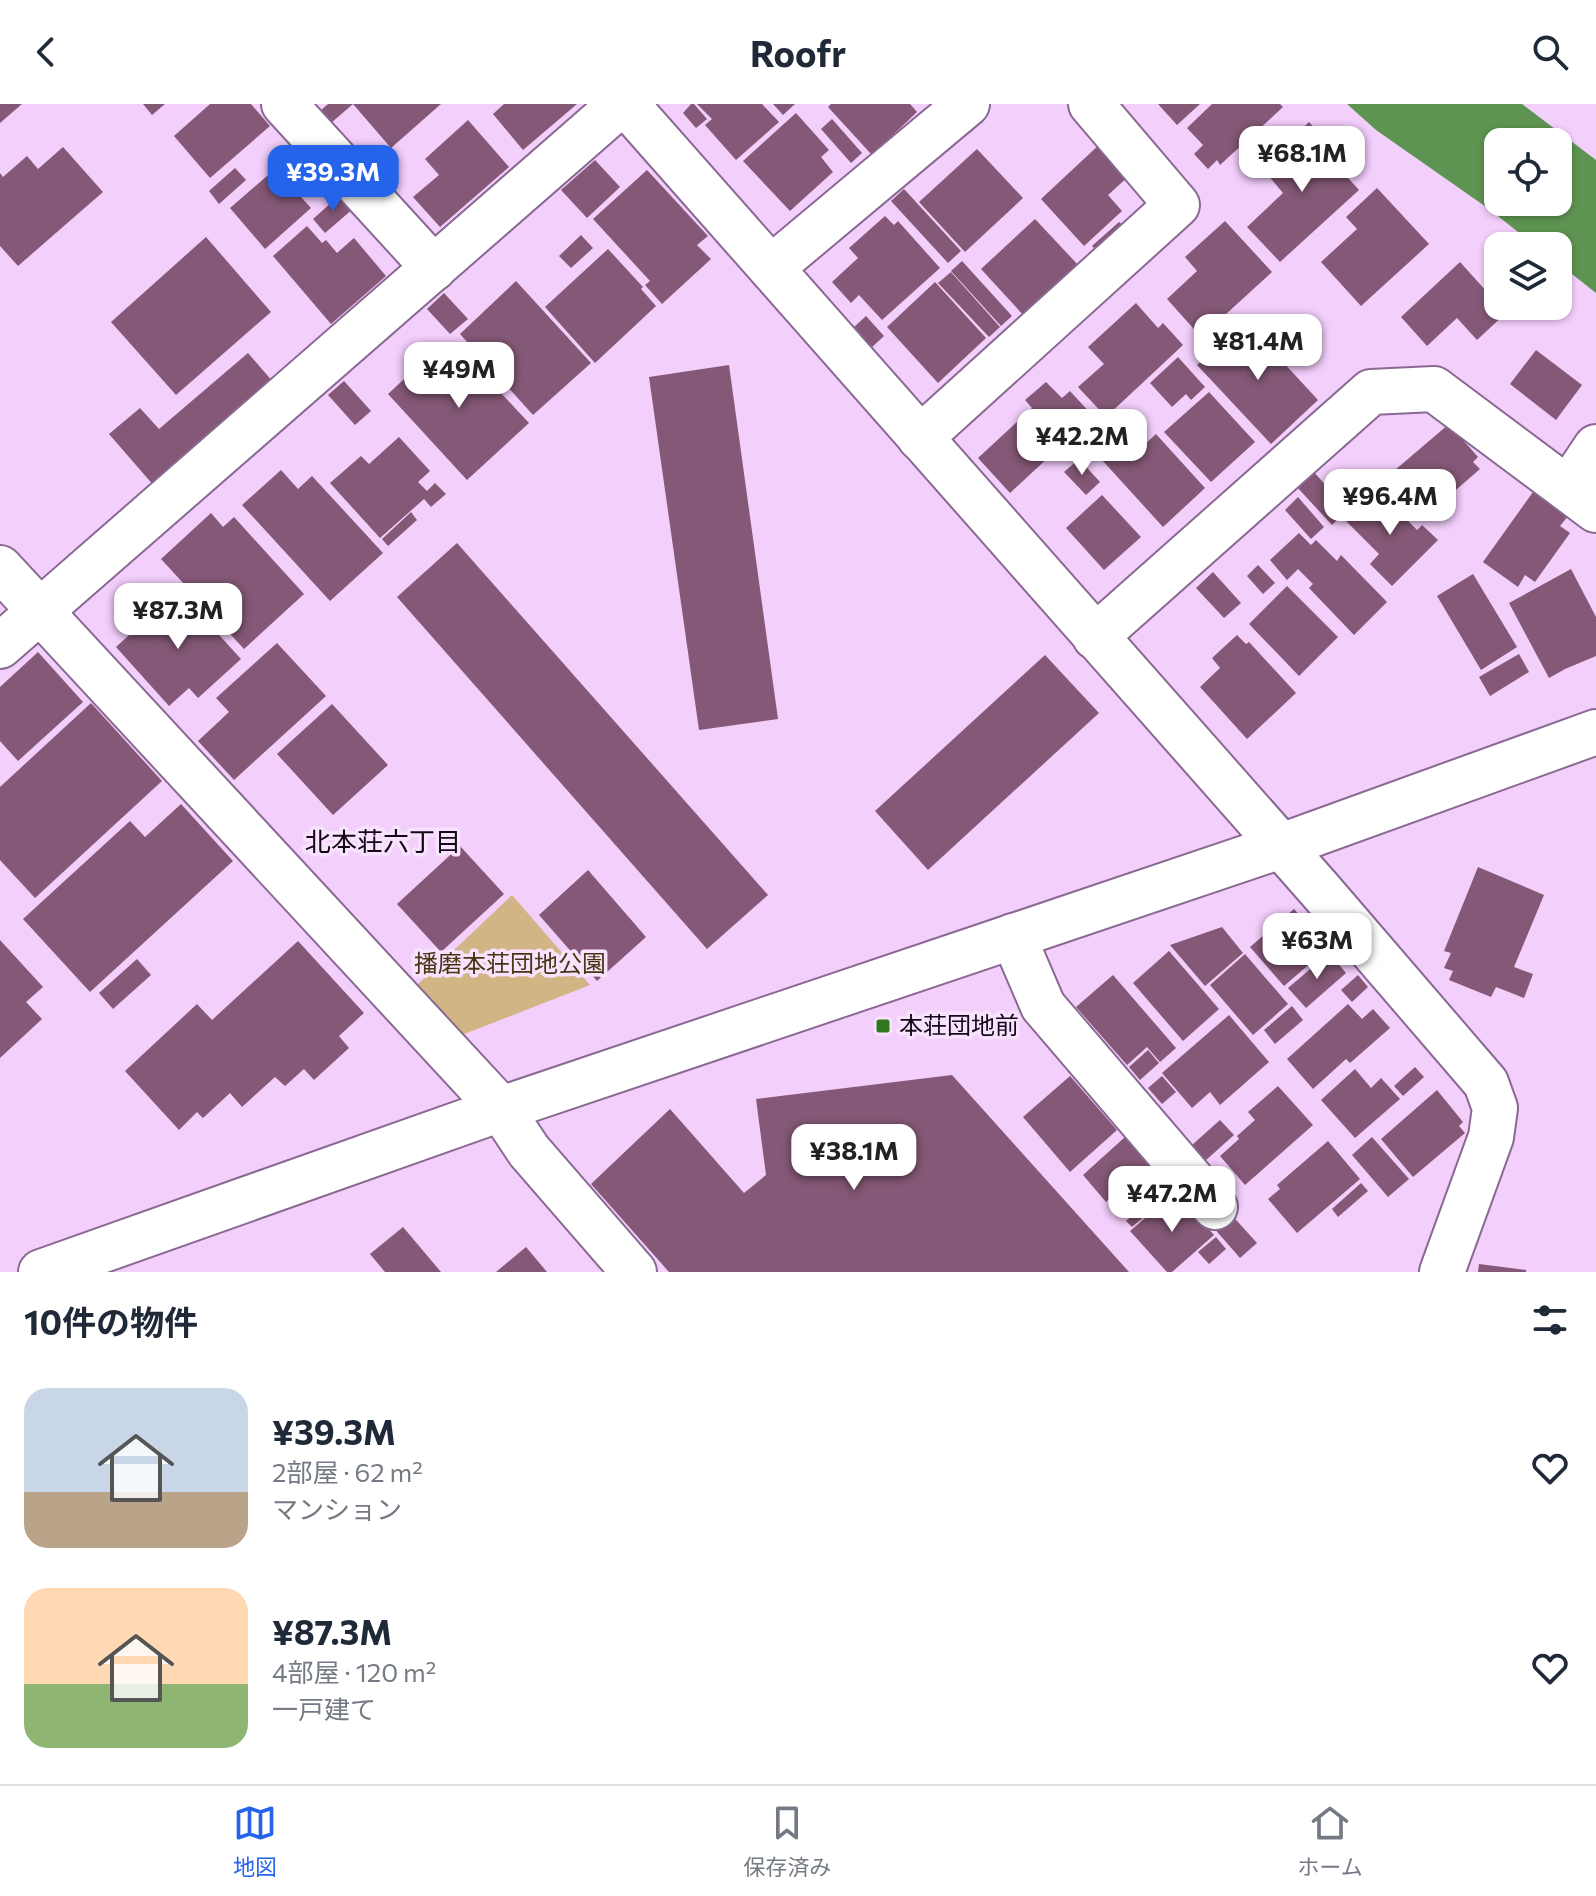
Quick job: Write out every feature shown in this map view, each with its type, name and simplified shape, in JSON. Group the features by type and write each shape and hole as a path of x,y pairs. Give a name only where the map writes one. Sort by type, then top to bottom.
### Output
{"street":[{"path":"284,104 434,268"},
{"path":"0,646 624,104 1281,846 1486,1083 1495,1108 1491,1137 1442,1272"},
{"path":"771,268 967,104"},
{"path":"920,438 1177,205 1091,104"},
{"path":"1095,637 1371,392 1434,389 1582,500 1596,447"},
{"path":"0,568 501,1109 529,1151 634,1272"},
{"path":"41,1272 501,1109 1281,846 1596,732"},
{"path":"1013,936 1043,1006 1215,1207"}],"green space":[{"name":"播磨本荘団地公園","path":"512,895 590,985 459,1036 416,986"}],"shaded area":[{"path":"1347,104 1522,104 1554,128 1484,128 1484,206 1376,130"},
{"path":"1572,142 1596,160 1596,293 1572,274 1572,232 1518,232 1498,216 1572,216"}],"building":[{"path":"0,104 22,104 0,123"},
{"path":"143,104 165,104 152,115"},
{"path":"210,104 251,104 270,126 210,178 174,136"},
{"path":"328,104 353,104 331,123 320,111"},
{"path":"353,104 441,104 391,148"},
{"path":"504,104 577,104 523,150 493,114"},
{"path":"691,104 707,119 696,128 683,113"},
{"path":"697,104 762,104 779,122 736,160 705,125 712,119"},
{"path":"773,104 795,104 783,115"},
{"path":"831,104 910,104 917,112 872,155 828,107"},
{"path":"1158,104 1200,104 1177,125"},
{"path":"1212,104 1280,104 1283,107 1220,165 1217,160 1208,169 1194,154 1203,145 1187,128"},
{"path":"796,113 829,150 821,157 833,172 790,211 743,161"},
{"path":"832,119 862,153 851,163 821,129"},
{"path":"468,120 509,167 440,227 413,197 439,175 425,159"},
{"path":"1309,122 1337,152 1330,158 1359,190 1280,262 1247,227 1283,193 1268,175 1290,154 1283,147"},
{"path":"1101,143 1130,175 1108,195 1122,211 1084,246 1041,199"},
{"path":"63,147 103,192 18,266 0,246 0,173 3,177 27,156 38,169"},
{"path":"977,149 1023,198 965,252 919,202"},
{"path":"289,157 314,186 301,197 311,208 265,249 230,208"},
{"path":"595,160 620,187 587,218 561,190"},
{"path":"235,168 246,180 219,204 209,191"},
{"path":"647,170 708,236 697,245 711,259 662,304 645,285 650,281 593,219"},
{"path":"1377,188 1429,244 1361,306 1321,262 1357,229 1346,217"},
{"path":"904,189 961,251 948,263 891,201"},
{"path":"341,194 354,208 325,233 313,219"},
{"path":"885,216 894,225 898,221 940,268 882,320 859,295 851,303 832,282 858,258 849,248"},
{"path":"1035,219 1080,267 1025,317 981,269"},
{"path":"1225,221 1272,272 1201,337 1167,299 1197,271 1185,257"},
{"path":"1119,222 1126,228 1099,253 1092,246"},
{"path":"307,226 322,243 326,240 337,253 354,238 386,276 331,324 273,256"},
{"path":"581,235 593,248 571,268 559,256"},
{"path":"206,237 271,312 176,395 111,322"},
{"path":"608,249 656,306 595,363 545,307"},
{"path":"962,261 1012,316 1001,326 951,271"},
{"path":"1460,262 1484,289 1484,320 1498,320 1477,340 1457,318 1427,346 1401,317"},
{"path":"951,272 1000,327 989,337 938,283"},
{"path":"516,281 591,363 533,415 460,334"},
{"path":"935,282 986,338 938,383 887,327"},
{"path":"444,293 468,319 450,334 427,309"},
{"path":"1136,303 1158,328 1163,323 1183,345 1106,417 1078,387 1104,364 1088,347"},
{"path":"866,316 884,336 870,349 852,329"},
{"path":"1245,321 1318,400 1271,444 1197,365"},
{"path":"455,344 529,423 467,480 388,394 431,354 437,360"},
{"path":"1536,350 1582,385 1556,420 1510,384"},
{"path":"248,353 274,383 155,487 109,434 140,408 159,429"},
{"path":"1178,357 1205,387 1191,400 1186,394 1172,407 1150,383"},
{"path":"729,365 778,719 699,730 649,377"},
{"path":"344,381 371,411 355,425 328,395"},
{"path":"1046,382 1062,398 1070,391 1093,416 1010,493 978,458 1032,408 1025,400"},
{"path":"1209,392 1255,442 1211,482 1164,432"},
{"path":"1449,424 1478,457 1473,462 1480,469 1427,515 1421,507 1418,510 1388,476"},
{"path":"1130,434 1142,447 1156,434 1205,488 1163,527 1102,460"},
{"path":"399,437 430,471 418,482 427,491 435,483 446,494 431,507 424,499 380,538 330,483 361,456 369,464"},
{"path":"1079,459 1100,482 1086,495 1064,472"},
{"path":"281,470 298,489 312,476 383,553 330,601 242,505"},
{"path":"1313,471 1348,510 1332,525 1296,486"},
{"path":"1377,489 1417,530 1422,525 1438,540 1392,586 1370,564 1379,554 1345,520"},
{"path":"1533,492 1568,516 1560,526 1570,533 1535,582 1525,575 1518,587 1483,562"},
{"path":"1102,495 1141,537 1104,570 1066,528"},
{"path":"1298,497 1324,527 1311,539 1285,510"},
{"path":"411,512 417,520 388,546 382,539"},
{"path":"211,513 223,527 234,517 304,594 244,649 161,559"},
{"path":"1299,533 1311,545 1316,540 1337,561 1341,555 1387,602 1354,635 1309,588 1313,584 1298,569 1287,580 1270,560"},
{"path":"457,543 768,895 707,949 397,597"},
{"path":"1258,565 1275,583 1263,594 1247,576"},
{"path":"1571,569 1596,617 1596,656 1549,678 1509,603"},
{"path":"1213,572 1241,603 1224,618 1196,588"},
{"path":"1473,574 1517,647 1481,670 1437,596"},
{"path":"1287,586 1338,637 1299,676 1249,624"},
{"path":"178,590 241,659 198,698 189,688 169,706 116,647"},
{"path":"1237,635 1246,644 1249,642 1296,693 1247,739 1200,687 1220,668 1212,658"},
{"path":"277,643 326,696 234,780 198,741 229,712 216,698"},
{"path":"38,652 83,702 18,761 0,741 0,687"},
{"path":"1519,654 1529,672 1490,696 1479,677"},
{"path":"1045,655 1099,713 928,870 875,811"},
{"path":"91,703 162,781 35,898 0,860 0,787"},
{"path":"332,704 388,765 333,815 277,754"},
{"path":"181,804 233,861 90,992 23,919 130,821 145,837"},
{"path":"460,846 504,894 441,952 397,904"},
{"path":"1478,867 1544,895 1514,967 1533,974 1524,998 1496,987 1491,997 1449,980 1453,971 1444,968 1451,953 1444,951"},
{"path":"588,870 646,937 597,981 539,915"},
{"path":"1294,909 1328,948 1284,986 1250,947"},
{"path":"1222,927 1243,953 1205,986 1170,945"},
{"path":"0,940 43,987 26,1002 42,1019 0,1058"},
{"path":"298,941 364,1013 339,1036 349,1048 314,1080 304,1069 285,1086 275,1077 242,1107 230,1093 203,1118 197,1112 179,1130 125,1071 197,1004 212,1020"},
{"path":"1169,951 1219,1009 1183,1041 1133,983"},
{"path":"1329,953 1346,973 1306,1008 1288,988"},
{"path":"1245,954 1288,1004 1253,1035 1210,985"},
{"path":"137,959 151,975 113,1009 99,993"},
{"path":"1113,975 1176,1048 1160,1062 1147,1047 1127,1065 1076,1007"},
{"path":"1358,975 1368,987 1352,1002 1341,990"},
{"path":"1348,1004 1362,1019 1373,1009 1390,1028 1350,1063 1346,1059 1313,1089 1287,1059"},
{"path":"1292,1006 1303,1020 1275,1044 1264,1030"},
{"path":"1229,1015 1269,1062 1220,1105 1210,1092 1192,1108 1162,1073"},
{"path":"1148,1050 1159,1063 1140,1080 1129,1067"},
{"path":"1415,1067 1424,1077 1403,1096 1394,1086"},
{"path":"1355,1069 1371,1088 1381,1078 1400,1099 1355,1138 1321,1100"},
{"path":"952,1075 1129,1272 669,1272 591,1184 670,1109 744,1193 766,1175 756,1099"},
{"path":"1070,1076 1117,1130 1070,1172 1023,1117"},
{"path":"1162,1076 1176,1092 1162,1104 1148,1088"},
{"path":"1278,1086 1313,1125 1245,1185 1220,1156 1255,1120 1248,1112"},
{"path":"1437,1090 1463,1122 1459,1126 1465,1133 1413,1177 1381,1139"},
{"path":"1220,1120 1234,1135 1205,1161 1192,1145"},
{"path":"1125,1137 1162,1180 1125,1213 1111,1197 1106,1202 1083,1175"},
{"path":"1372,1137 1409,1179 1388,1197 1352,1155"},
{"path":"1328,1141 1360,1179 1297,1233 1268,1199 1280,1189 1277,1185"},
{"path":"1361,1183 1368,1191 1338,1217 1332,1209"},
{"path":"1166,1187 1171,1193 1132,1227 1126,1221"},
{"path":"1172,1195 1183,1209 1188,1205 1214,1235 1172,1272 1167,1272 1130,1231"},
{"path":"1228,1211 1257,1243 1240,1258 1212,1226"},
{"path":"403,1227 441,1272 385,1272 370,1254"},
{"path":"1216,1237 1226,1249 1209,1264 1198,1252"},
{"path":"526,1247 547,1272 496,1272"},
{"path":"1479,1264 1526,1270 1526,1272 1478,1272"}],"place":[{"name":"本荘団地前","path":"883,1026"}],"district":[{"name":"北本荘六丁目","path":"383,842"}]}
